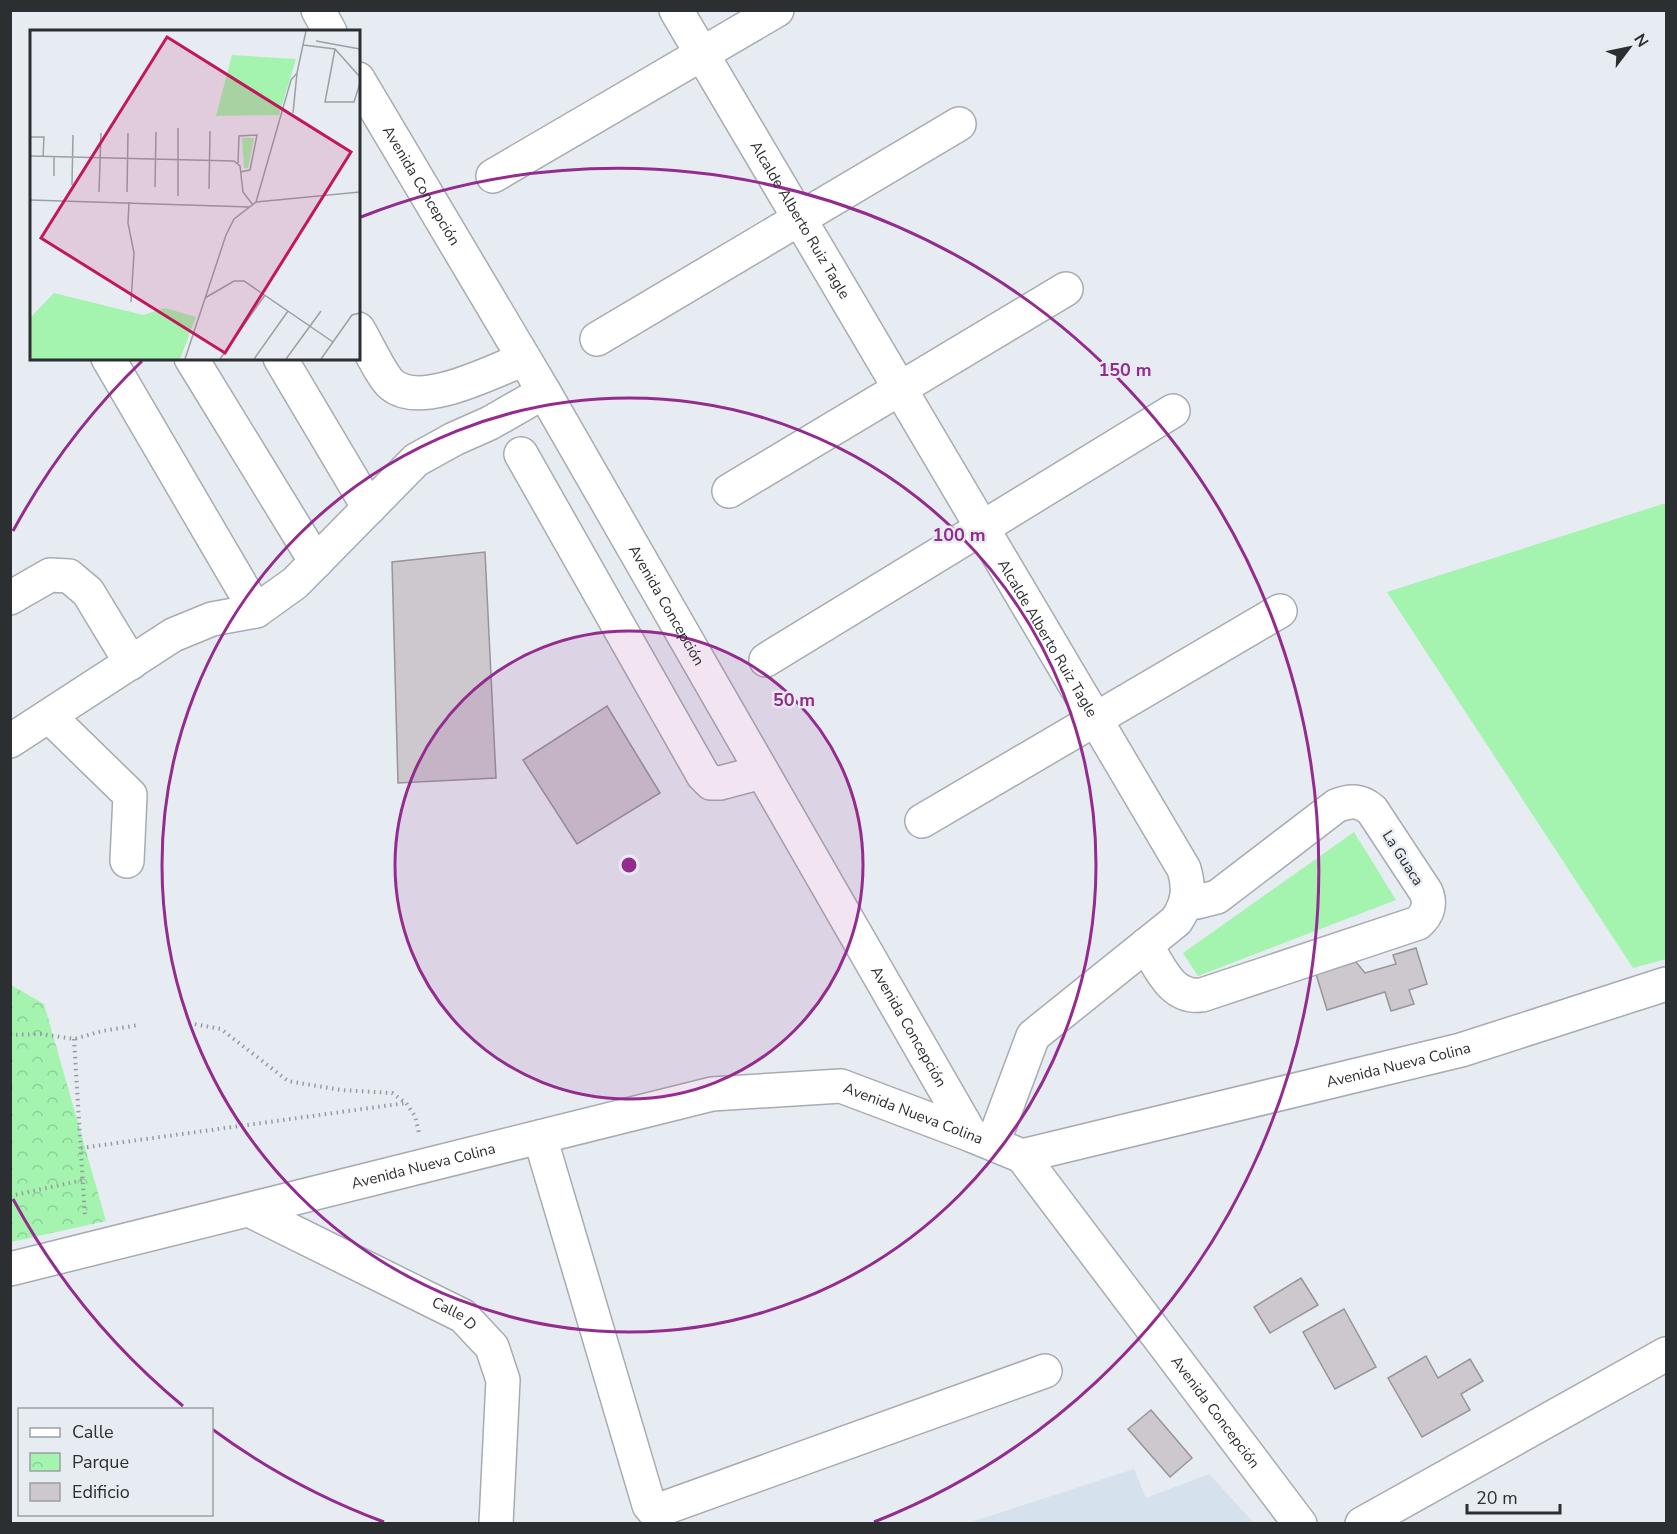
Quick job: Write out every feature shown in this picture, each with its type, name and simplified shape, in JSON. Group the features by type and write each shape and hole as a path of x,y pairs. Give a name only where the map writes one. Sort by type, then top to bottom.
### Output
{"street":[{"path":"318,10 329,30"},
{"name":"Alcalde Alberto Ruiz Tagle","path":"676,10 1184,869 1188,890 1186,901"},
{"path":"493,176 777,10"},
{"name":"Avenida Concepción","path":"360,83 524,359 762,772 982,1139"},
{"path":"597,339 958,124"},
{"path":"729,491 1066,289"},
{"path":"360,332 390,384 403,391 424,393 447,389 524,359"},
{"path":"109,360 256,610"},
{"path":"192,360 315,562"},
{"path":"281,360 369,508"},
{"path":"10,741 173,635 212,618 256,610 295,583 416,460 490,423 543,392"},
{"path":"766,660 1173,411"},
{"path":"521,454 703,776 711,783 720,783 762,772"},
{"path":"10,598 50,575 69,576 88,592 131,663"},
{"path":"922,821 1280,611"},
{"path":"49,716 130,795 127,861"},
{"name":"La Guaca","path":"1146,945 1176,990 1193,996 1202,995 1418,923 1424,918 1429,905 1426,892 1372,810 1365,804 1356,802 1346,802 1336,806 1217,897 1197,902 1186,901"},
{"path":"982,1139 1033,1035 1176,921 1183,912 1186,901"},
{"name":"Avenida Nueva Colina","path":"10,1269 712,1094 842,1086 1022,1156 1461,1050 1666,984"},
{"path":"540,1137 649,1505 653,1510 670,1506 1045,1371"},
{"name":"Avenida Concepción","path":"1022,1156 1300,1524"},
{"name":"Calle D","path":"249,1210 463,1316 492,1347 503,1380 496,1524"},
{"path":"1362,1524 1666,1354"}],"path":[{"path":"189,1023 221,1029 288,1081 341,1090 392,1093 406,1103 415,1116 428,1165"},
{"path":"10,1035 41,1034 74,1039 102,1031 139,1025"},
{"path":"74,1039 87,1249"},
{"path":"81,1148 406,1103"},
{"path":"10,1196 83,1180"}],"shaded area":[{"path":"1134,1469 1146,1498 1209,1474 1254,1523 968,1523"}],"green space":[{"path":"1666,503 1666,959 1633,968 1387,592"},
{"path":"1354,832 1396,900 1198,976 1183,953"},
{"path":"11,985 44,1004 106,1221 11,1242"}],"building":[{"path":"485,552 496,778 398,783 392,562"},
{"path":"607,706 660,793 577,844 523,760"},
{"path":"1416,948 1427,984 1409,990 1414,1004 1391,1011 1385,992 1327,1010 1316,974 1356,962 1365,973 1396,964 1393,955"},
{"path":"1301,1278 1318,1305 1270,1333 1254,1307"},
{"path":"1344,1309 1376,1367 1335,1389 1303,1332"},
{"path":"1426,1356 1438,1378 1470,1359 1483,1381 1461,1394 1470,1410 1422,1437 1388,1378"},
{"path":"1151,1410 1192,1458 1170,1477 1128,1429"}]}
